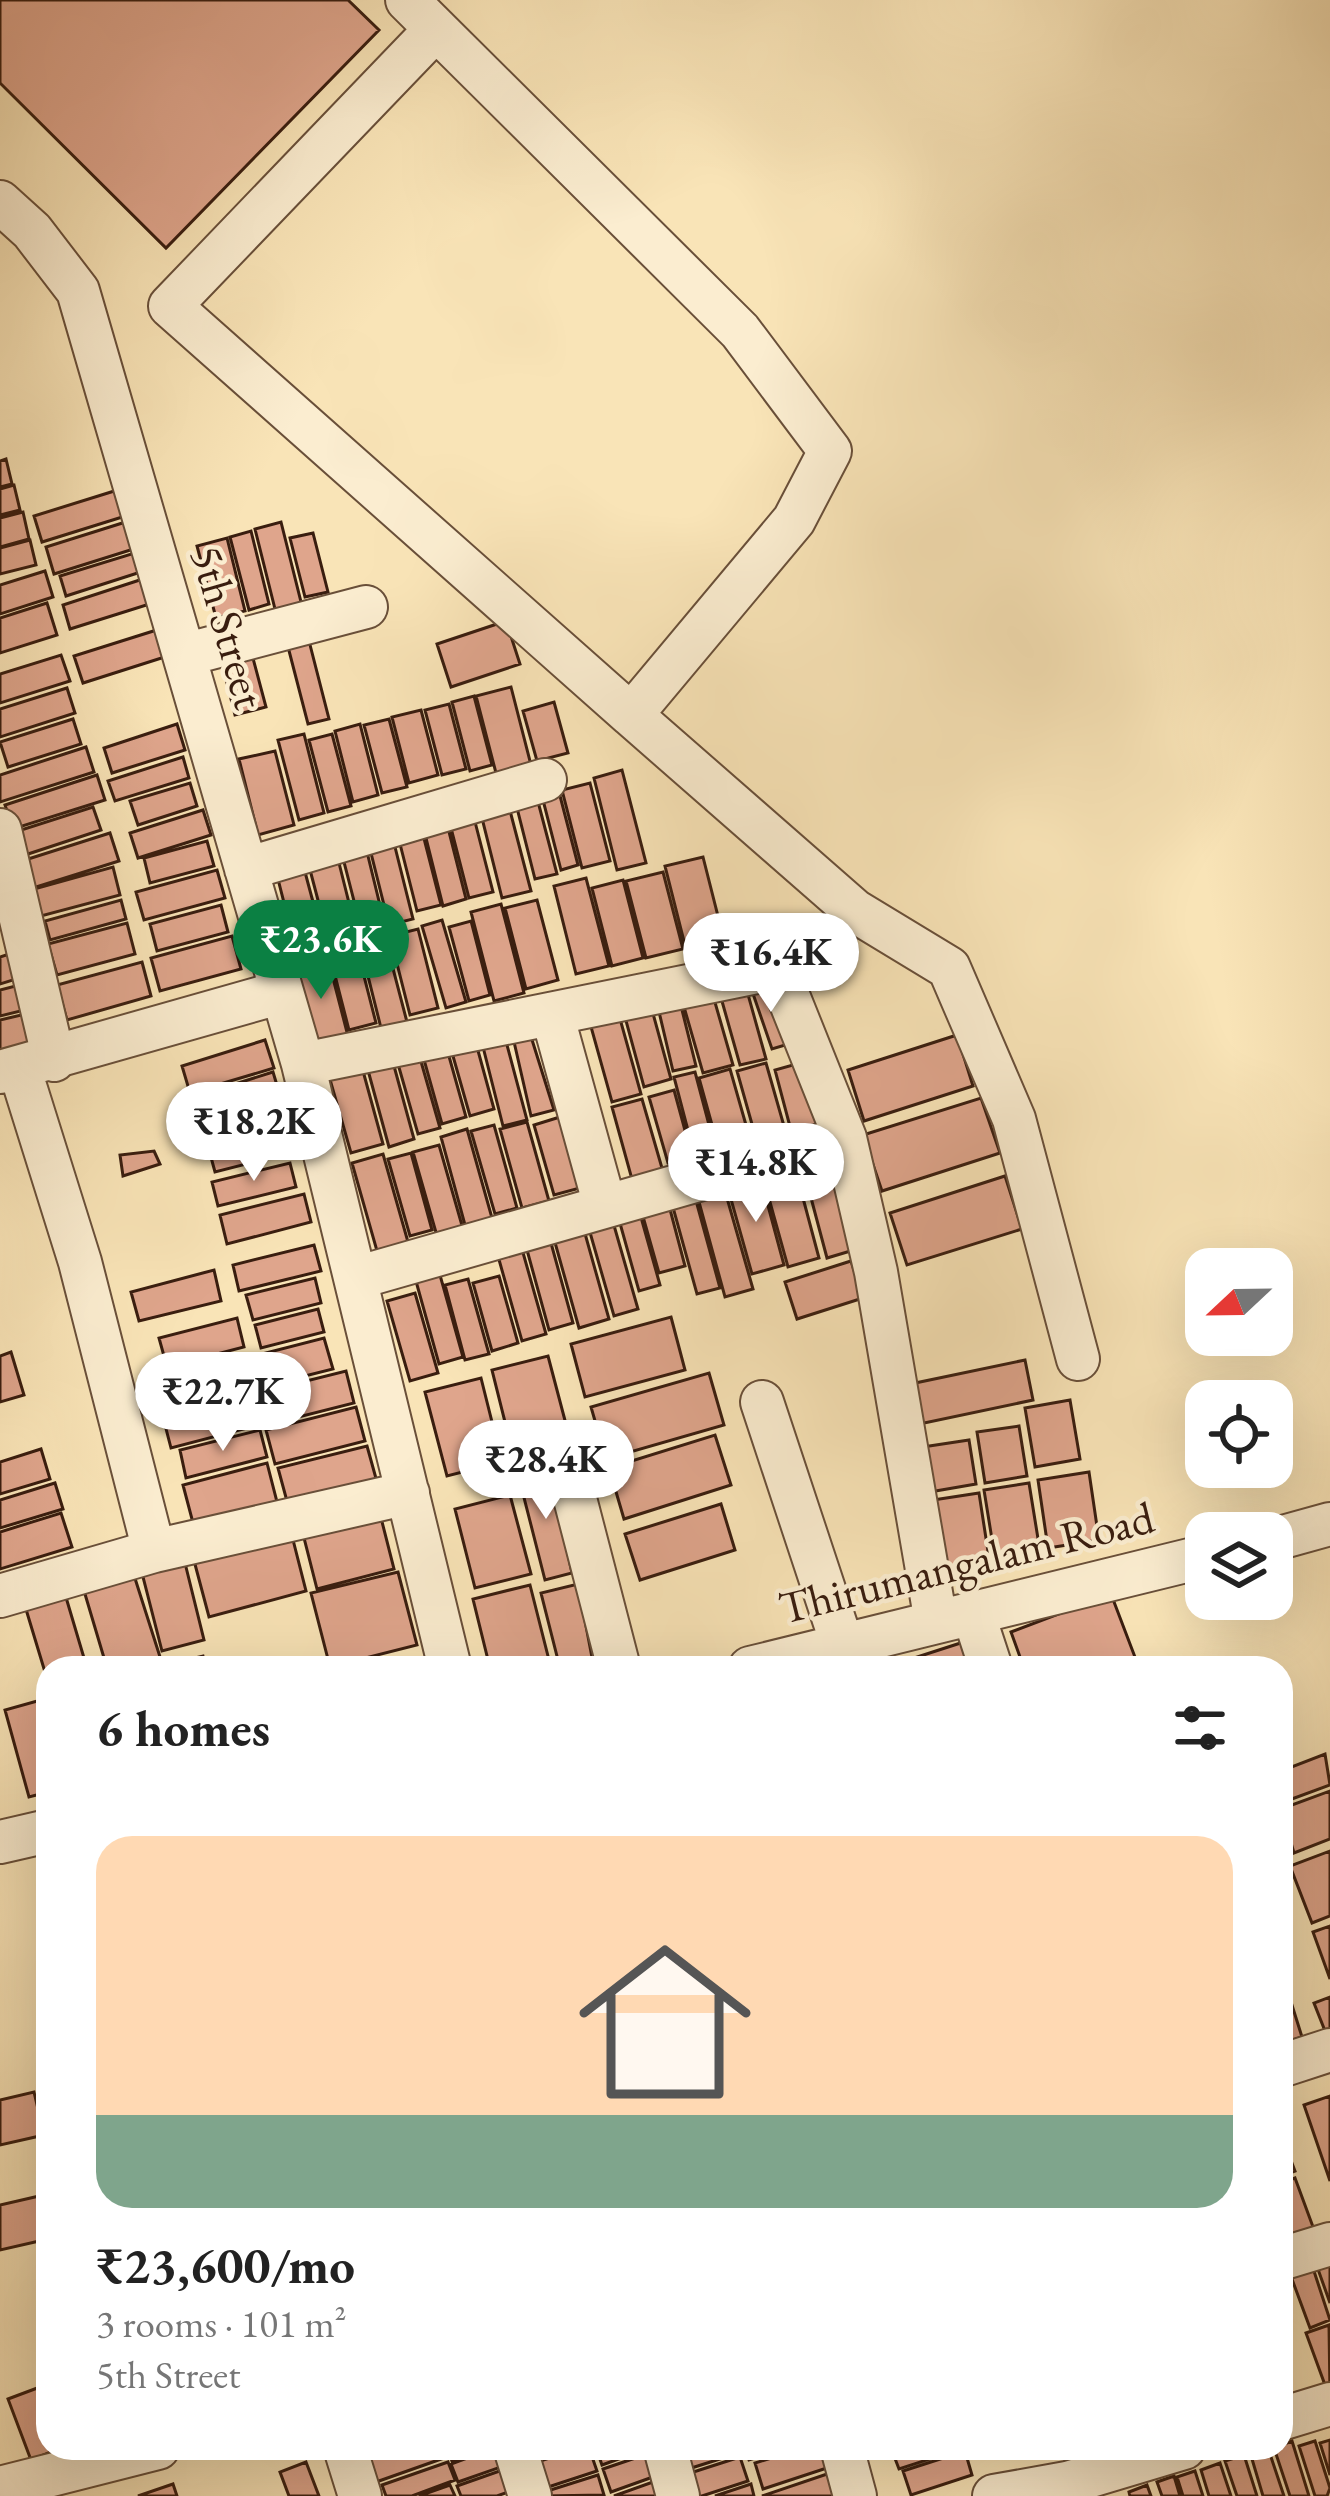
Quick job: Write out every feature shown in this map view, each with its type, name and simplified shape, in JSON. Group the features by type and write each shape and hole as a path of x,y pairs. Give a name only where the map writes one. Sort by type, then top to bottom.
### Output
{"street":[{"path":"631,716 794,520 830,451 740,331 421,15 170,306 631,716 855,910 949,968 1014,1119 1078,1359"},
{"path":"0,202 16,236"},
{"name":"5th Street","path":"16,236 78,291 303,1064 447,1656"},
{"path":"184,655 366,607"},
{"path":"246,869 545,780"},
{"path":"0,830 24,1066 154,1551"},
{"path":"303,1064 777,968 844,1138 954,1618 982,1656"},
{"path":"24,1066 281,992"},
{"path":"552,1013 605,1206"},
{"path":"356,1278 844,1138"},
{"path":"762,1402 847,1656"},
{"path":"572,1487 617,1656"},
{"path":"0,1596 154,1551 408,1493"},
{"path":"1293,1534 1330,1524"},
{"name":"Thirumangalam Road","path":"847,1656 954,1618 1185,1561"},
{"path":"0,1842 36,1834"},
{"path":"1293,2062 1330,2050"},
{"path":"1293,2255 1330,2244"},
{"path":"1293,2415 1330,2404"},
{"path":"0,2488 111,2460"},
{"path":"349,2460 360,2496"},
{"path":"519,2460 530,2496"},
{"path":"668,2460 679,2496"},
{"path":"845,2460 855,2496"},
{"path":"994,2496 1133,2460"}],"building":[{"path":"0,0 348,0 379,30 166,248 0,83"},
{"path":"6,459 12,484 0,487 0,461"},
{"path":"14,485 20,510 0,515 0,489"},
{"path":"124,488 132,514 42,542 34,516"},
{"path":"23,512 29,539 0,547 0,518"},
{"path":"132,520 140,547 54,574 46,547"},
{"path":"281,522 303,610 277,617 255,529"},
{"path":"251,531 269,604 249,610 230,537"},
{"path":"313,533 328,592 305,597 290,538"},
{"path":"227,538 245,611 216,618 197,546"},
{"path":"30,540 36,565 0,574 0,548"},
{"path":"141,551 147,570 66,596 60,576"},
{"path":"45,571 53,597 0,614 0,585"},
{"path":"149,577 156,602 70,629 63,605"},
{"path":"47,603 57,635 0,653 0,618"},
{"path":"506,621 520,664 451,687 437,644"},
{"path":"163,628 171,655 83,683 74,656"},
{"path":"308,637 329,719 308,724 287,643"},
{"path":"250,647 266,707 235,715 220,655"},
{"path":"61,655 70,681 0,703 0,674"},
{"path":"511,687 531,765 496,773 476,696"},
{"path":"67,688 75,713 0,737 0,709"},
{"path":"474,696 492,765 470,771 452,702"},
{"path":"554,702 568,753 537,761 523,711"},
{"path":"449,704 466,769 442,775 425,710"},
{"path":"421,710 438,775 409,783 392,717"},
{"path":"73,719 81,744 8,767 0,742"},
{"path":"389,719 407,787 382,793 364,725"},
{"path":"177,724 185,750 112,773 104,748"},
{"path":"360,724 378,795 353,802 335,731"},
{"path":"304,734 324,813 299,820 278,740"},
{"path":"332,734 351,806 328,812 309,740"},
{"path":"86,747 94,772 0,802 0,775"},
{"path":"275,751 294,825 258,835 239,759"},
{"path":"183,757 189,778 115,801 108,781"},
{"path":"622,770 646,863 617,870 594,778"},
{"path":"97,775 105,800 13,829 5,805"},
{"path":"190,783 197,806 138,825 130,801"},
{"path":"590,783 610,861 582,868 562,790"},
{"path":"559,792 578,865 561,870 542,796"},
{"path":"536,794 557,874 535,879 515,800"},
{"path":"508,803 531,891 502,898 480,810"},
{"path":"93,807 101,830 25,855 18,831"},
{"path":"203,810 211,835 138,858 130,833"},
{"path":"473,814 493,892 469,898 449,820"},
{"path":"421,827 441,905 417,911 397,832"},
{"path":"448,828 466,899 443,906 425,834"},
{"path":"110,833 119,861 33,888 25,860"},
{"path":"393,839 413,919 389,925 369,845"},
{"path":"207,841 214,866 150,883 144,858"},
{"path":"367,852 386,930 363,936 343,858"},
{"path":"703,857 723,936 685,945 665,866"},
{"path":"338,859 357,935 329,942 309,866"},
{"path":"113,867 120,895 41,916 34,889"},
{"path":"217,870 225,898 144,920 136,892"},
{"path":"305,872 324,943 296,950 278,879"},
{"path":"663,872 683,949 646,958 626,881"},
{"path":"586,878 609,966 576,974 554,886"},
{"path":"623,880 643,958 612,966 592,888"},
{"path":"121,900 126,919 50,940 45,921"},
{"path":"537,900 558,980 526,989 505,908"},
{"path":"501,904 524,993 494,1001 471,912"},
{"path":"221,905 228,932 157,951 150,924"},
{"path":"442,920 466,1002 446,1008 422,926"},
{"path":"471,921 490,995 469,1001 449,927"},
{"path":"127,923 135,954 57,975 48,944"},
{"path":"418,929 438,1008 410,1015 390,936"},
{"path":"232,936 241,969 160,991 151,958"},
{"path":"385,938 407,1022 381,1028 360,944"},
{"path":"356,945 376,1023 349,1030 329,952"},
{"path":"21,950 29,975 0,984 0,957"},
{"path":"327,955 349,1040 316,1049 294,963"},
{"path":"142,962 151,996 67,1020 57,985"},
{"path":"744,980 766,1059 740,1065 718,987"},
{"path":"749,982 771,985 792,1043 772,1049"},
{"path":"27,983 33,1008 0,1016 0,990"},
{"path":"710,985 733,1065 703,1073 680,993"},
{"path":"678,994 696,1066 673,1071 656,999"},
{"path":"649,999 671,1079 644,1087 622,1006"},
{"path":"617,1008 641,1094 612,1102 588,1016"},
{"path":"34,1012 42,1040 0,1051 0,1020"},
{"path":"528,1027 554,1110 531,1116 512,1033"},
{"path":"503,1030 527,1120 503,1126 481,1039"},
{"path":"957,1035 973,1086 864,1121 848,1070"},
{"path":"474,1036 494,1109 470,1116 449,1042"},
{"path":"265,1040 274,1068 190,1093 182,1066"},
{"path":"445,1042 466,1117 442,1124 421,1049"},
{"path":"418,1051 440,1128 418,1134 396,1057"},
{"path":"391,1055 414,1139 389,1147 366,1063"},
{"path":"360,1060 383,1144 351,1153 327,1069"},
{"path":"807,1061 827,1129 793,1138 775,1070"},
{"path":"766,1063 786,1133 757,1142 737,1071"},
{"path":"730,1069 754,1153 722,1161 699,1078"},
{"path":"273,1072 279,1092 199,1116 194,1097"},
{"path":"695,1072 717,1155 696,1161 674,1077"},
{"path":"674,1090 692,1156 668,1163 649,1097"},
{"path":"280,1095 286,1116 208,1140 201,1119"},
{"path":"981,1098 1000,1153 882,1191 863,1135"},
{"path":"642,1099 664,1175 633,1183 612,1107"},
{"path":"560,1117 580,1188 554,1195 534,1125"},
{"path":"527,1122 549,1201 522,1208 500,1129"},
{"path":"494,1125 517,1208 495,1214 471,1131"},
{"path":"467,1129 492,1218 465,1225 441,1137"},
{"path":"287,1130 293,1152 215,1172 209,1150"},
{"path":"439,1145 463,1229 437,1236 413,1152"},
{"path":"154,1151 160,1164 123,1176 120,1155"},
{"path":"411,1153 432,1230 410,1236 388,1159"},
{"path":"383,1154 408,1242 377,1251 352,1163"},
{"path":"838,1154 864,1247 827,1258 802,1164"},
{"path":"290,1163 296,1187 218,1206 212,1182"},
{"path":"795,1168 819,1258 788,1267 763,1177"},
{"path":"760,1176 784,1265 752,1274 727,1185"},
{"path":"1005,1176 1022,1229 907,1265 890,1213"},
{"path":"723,1184 753,1289 725,1297 696,1191"},
{"path":"692,1186 720,1288 697,1294 669,1193"},
{"path":"304,1194 311,1222 227,1244 220,1215"},
{"path":"667,1198 685,1266 659,1273 640,1206"},
{"path":"637,1203 660,1285 639,1291 616,1209"},
{"path":"611,1215 638,1309 614,1316 587,1222"},
{"path":"584,1230 609,1319 579,1328 554,1239"},
{"path":"520,1242 546,1334 522,1341 496,1249"},
{"path":"551,1243 573,1323 549,1330 527,1250"},
{"path":"314,1245 321,1271 239,1291 233,1265"},
{"path":"851,1261 863,1298 797,1319 785,1282"},
{"path":"438,1268 463,1357 439,1364 414,1274"},
{"path":"214,1270 221,1301 139,1321 131,1292"},
{"path":"499,1276 518,1343 492,1351 473,1283"},
{"path":"315,1278 321,1303 253,1320 246,1295"},
{"path":"468,1279 489,1354 465,1360 445,1285"},
{"path":"415,1293 438,1373 410,1381 387,1301"},
{"path":"318,1309 324,1332 261,1348 255,1325"},
{"path":"671,1317 685,1370 585,1397 571,1344"},
{"path":"237,1318 244,1347 167,1367 159,1338"},
{"path":"324,1338 333,1369 261,1387 254,1356"},
{"path":"11,1352 24,1395 0,1402 0,1356"},
{"path":"244,1355 253,1390 164,1412 155,1378"},
{"path":"548,1356 572,1447 515,1462 492,1370"},
{"path":"1025,1360 1033,1400 910,1426 901,1386"},
{"path":"346,1371 354,1403 267,1425 258,1393"},
{"path":"709,1373 724,1425 606,1459 591,1407"},
{"path":"481,1378 502,1462 447,1476 425,1392"},
{"path":"251,1395 259,1425 171,1448 163,1417"},
{"path":"1070,1400 1080,1459 1035,1467 1025,1408"},
{"path":"356,1407 365,1441 275,1464 266,1430"},
{"path":"1019,1426 1027,1476 985,1483 977,1432"},
{"path":"260,1430 267,1457 186,1478 180,1450"},
{"path":"715,1435 731,1485 624,1519 609,1468"},
{"path":"969,1440 976,1484 924,1493 916,1448"},
{"path":"367,1446 377,1482 288,1505 278,1468"},
{"path":"41,1449 50,1479 0,1494 0,1462"},
{"path":"267,1463 277,1502 193,1523 183,1485"},
{"path":"549,1467 572,1573 545,1580 518,1474"},
{"path":"1089,1472 1099,1540 1048,1548 1038,1480"},
{"path":"55,1483 63,1509 0,1528 0,1500"},
{"path":"1029,1483 1040,1551 995,1558 984,1490"},
{"path":"979,1493 991,1571 932,1580 920,1502"},
{"path":"510,1495 531,1574 475,1588 455,1509"},
{"path":"721,1504 735,1550 640,1580 625,1534"},
{"path":"378,1506 394,1569 317,1589 301,1526"},
{"path":"61,1513 72,1547 0,1569 0,1532"},
{"path":"290,1528 306,1591 209,1617 192,1553"},
{"path":"184,1559 204,1640 162,1651 141,1569"},
{"path":"132,1569 160,1656 103,1656 82,1584"},
{"path":"398,1572 417,1645 374,1656 327,1656 311,1593"},
{"path":"578,1584 592,1656 557,1656 541,1593"},
{"path":"530,1585 548,1656 487,1656 473,1599"},
{"path":"65,1594 83,1656 40,1656 25,1606"},
{"path":"1111,1594 1135,1656 1020,1656 1011,1632"},
{"path":"973,1639 978,1656 920,1656"},
{"path":"36,1701 36,1795 29,1797 5,1710"},
{"path":"1325,1754 1330,1785 1293,1799 1293,1766"},
{"path":"1330,1791 1330,1839 1294,1853 1293,1805"},
{"path":"1330,1851 1330,1916 1312,1923 1293,1865"},
{"path":"1330,1926 1330,1979 1313,1932"},
{"path":"1330,1997 1330,2035 1327,2036 1314,2003"},
{"path":"1293,2008 1302,2037 1293,2040"},
{"path":"34,2092 36,2137 0,2145 0,2100"},
{"path":"1330,2096 1330,2181 1304,2105"},
{"path":"1293,2179 1316,2235 1293,2243"},
{"path":"36,2197 36,2242 0,2250 0,2205"},
{"path":"1330,2252 1330,2303 1314,2258"},
{"path":"1311,2262 1330,2320 1310,2328 1293,2269"},
{"path":"1329,2325 1330,2396 1306,2333"},
{"path":"36,2388 36,2458 31,2460 8,2399"},
{"path":"1330,2440 1330,2475 1320,2443"},
{"path":"1315,2441 1330,2488 1327,2496 1315,2496 1299,2446"},
{"path":"1293,2444 1309,2496 1290,2496 1278,2460 1293,2460"},
{"path":"352,2460 438,2460 362,2487"},
{"path":"462,2460 515,2462 458,2482 451,2464"},
{"path":"593,2460 597,2471 539,2490 531,2464"},
{"path":"630,2460 659,2460 664,2473 611,2492 603,2469"},
{"path":"682,2460 717,2460 685,2470"},
{"path":"741,2460 748,2481 688,2496 681,2476"},
{"path":"838,2460 839,2464 763,2489 755,2463"},
{"path":"896,2460 927,2460 899,2469"},
{"path":"937,2460 968,2460 972,2475 911,2495 903,2471"},
{"path":"1246,2460 1257,2496 1237,2496 1225,2461"},
{"path":"1252,2460 1272,2460 1284,2496 1263,2496"},
{"path":"306,2462 319,2496 289,2496 280,2472"},
{"path":"448,2462 455,2480 412,2496 386,2496 382,2485"},
{"path":"1220,2463 1231,2496 1209,2496 1201,2470"},
{"path":"517,2465 525,2486 497,2496 461,2496 457,2486"},
{"path":"836,2471 844,2496 762,2496"},
{"path":"1195,2471 1203,2496 1183,2496 1177,2477"},
{"path":"598,2475 604,2495 542,2496 541,2493"},
{"path":"1174,2476 1180,2496 1162,2496 1157,2482"},
{"path":"664,2478 669,2496 614,2496"},
{"path":"173,2484 177,2496 138,2496"},
{"path":"751,2484 754,2496 715,2496"},
{"path":"450,2485 455,2496 419,2496"},
{"path":"1147,2485 1151,2496 1130,2496 1129,2492"}]}
